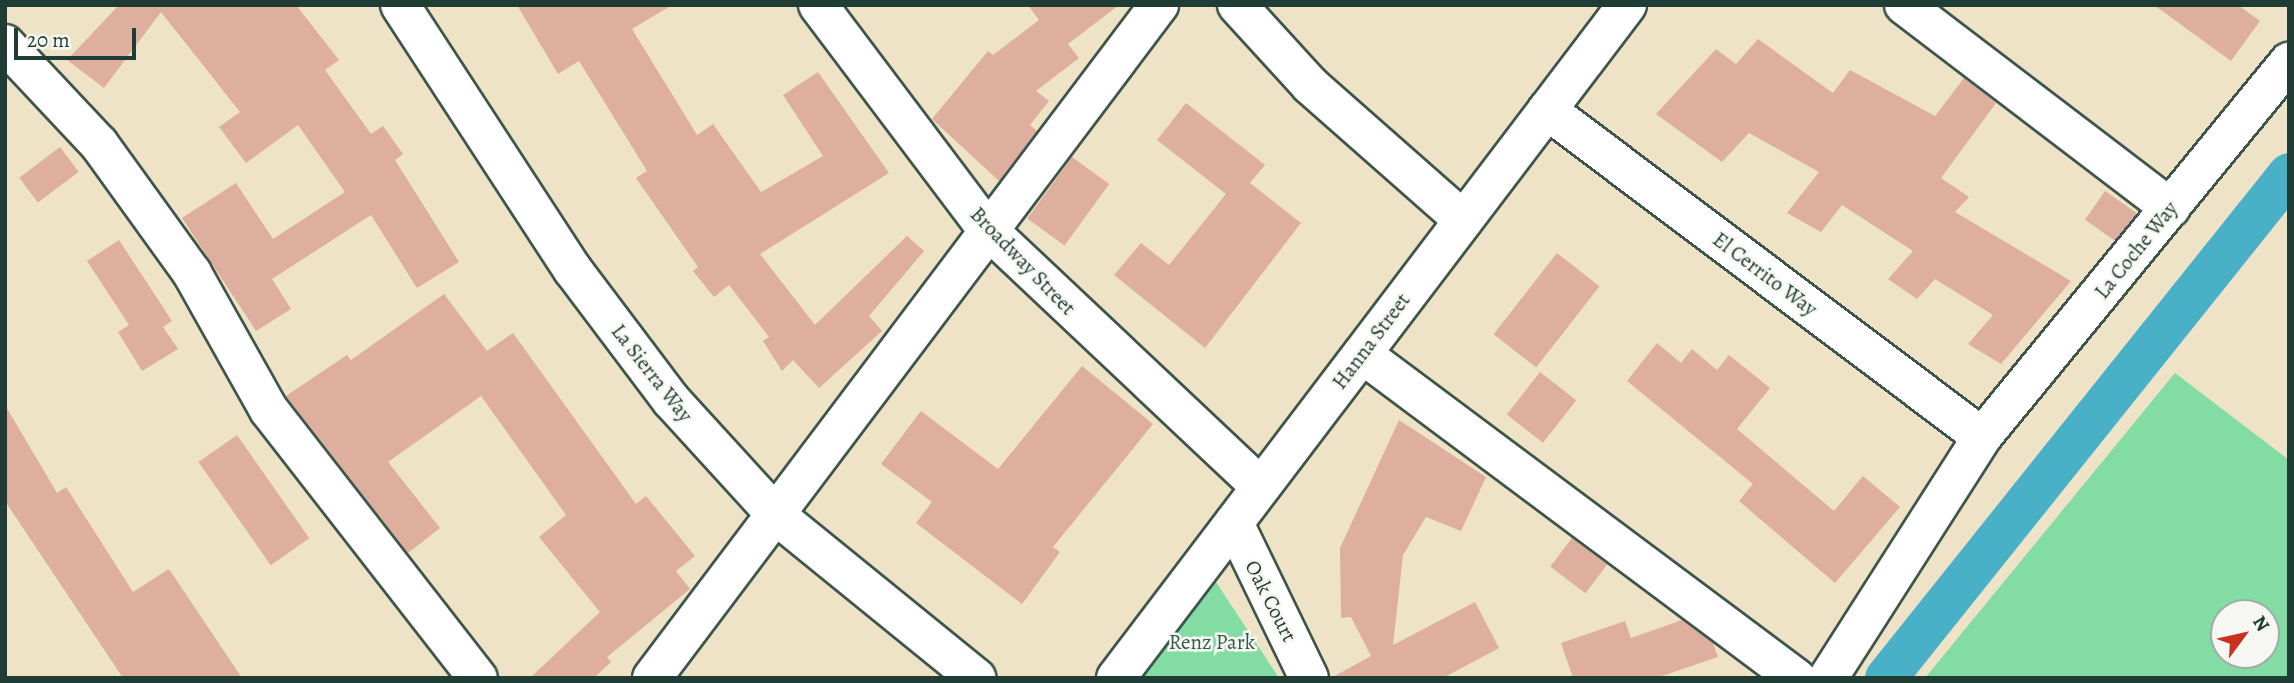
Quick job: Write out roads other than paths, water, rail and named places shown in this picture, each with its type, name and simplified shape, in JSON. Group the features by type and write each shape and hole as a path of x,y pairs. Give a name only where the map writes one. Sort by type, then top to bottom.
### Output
{"street":[{"name":"La Sierra Way","path":"400,5 573,270 671,400 777,516 976,678"},
{"name":"Broadway Street","path":"818,5 986,229 1261,487"},
{"path":"652,678 777,516 986,229 1159,5"},
{"path":"1237,5 1310,85 1463,220"},
{"name":"Hanna Street","path":"1116,678 1627,5"},
{"path":"1904,5 2170,208"},
{"path":"5,44 99,144 192,273 269,410 478,678"},
{"name":"La Coche Way","path":"1828,678 1982,437 2289,62"},
{"name":"El Cerrito Way","path":"1548,110 1982,437"},
{"path":"1362,354 1796,678"},
{"name":"Oak Court","path":"1234,523 1309,678"}],"waterway":[{"path":"1886,678 2289,174"}],"park label":[{"name":"Renz Park","path":"1212,642"}]}
